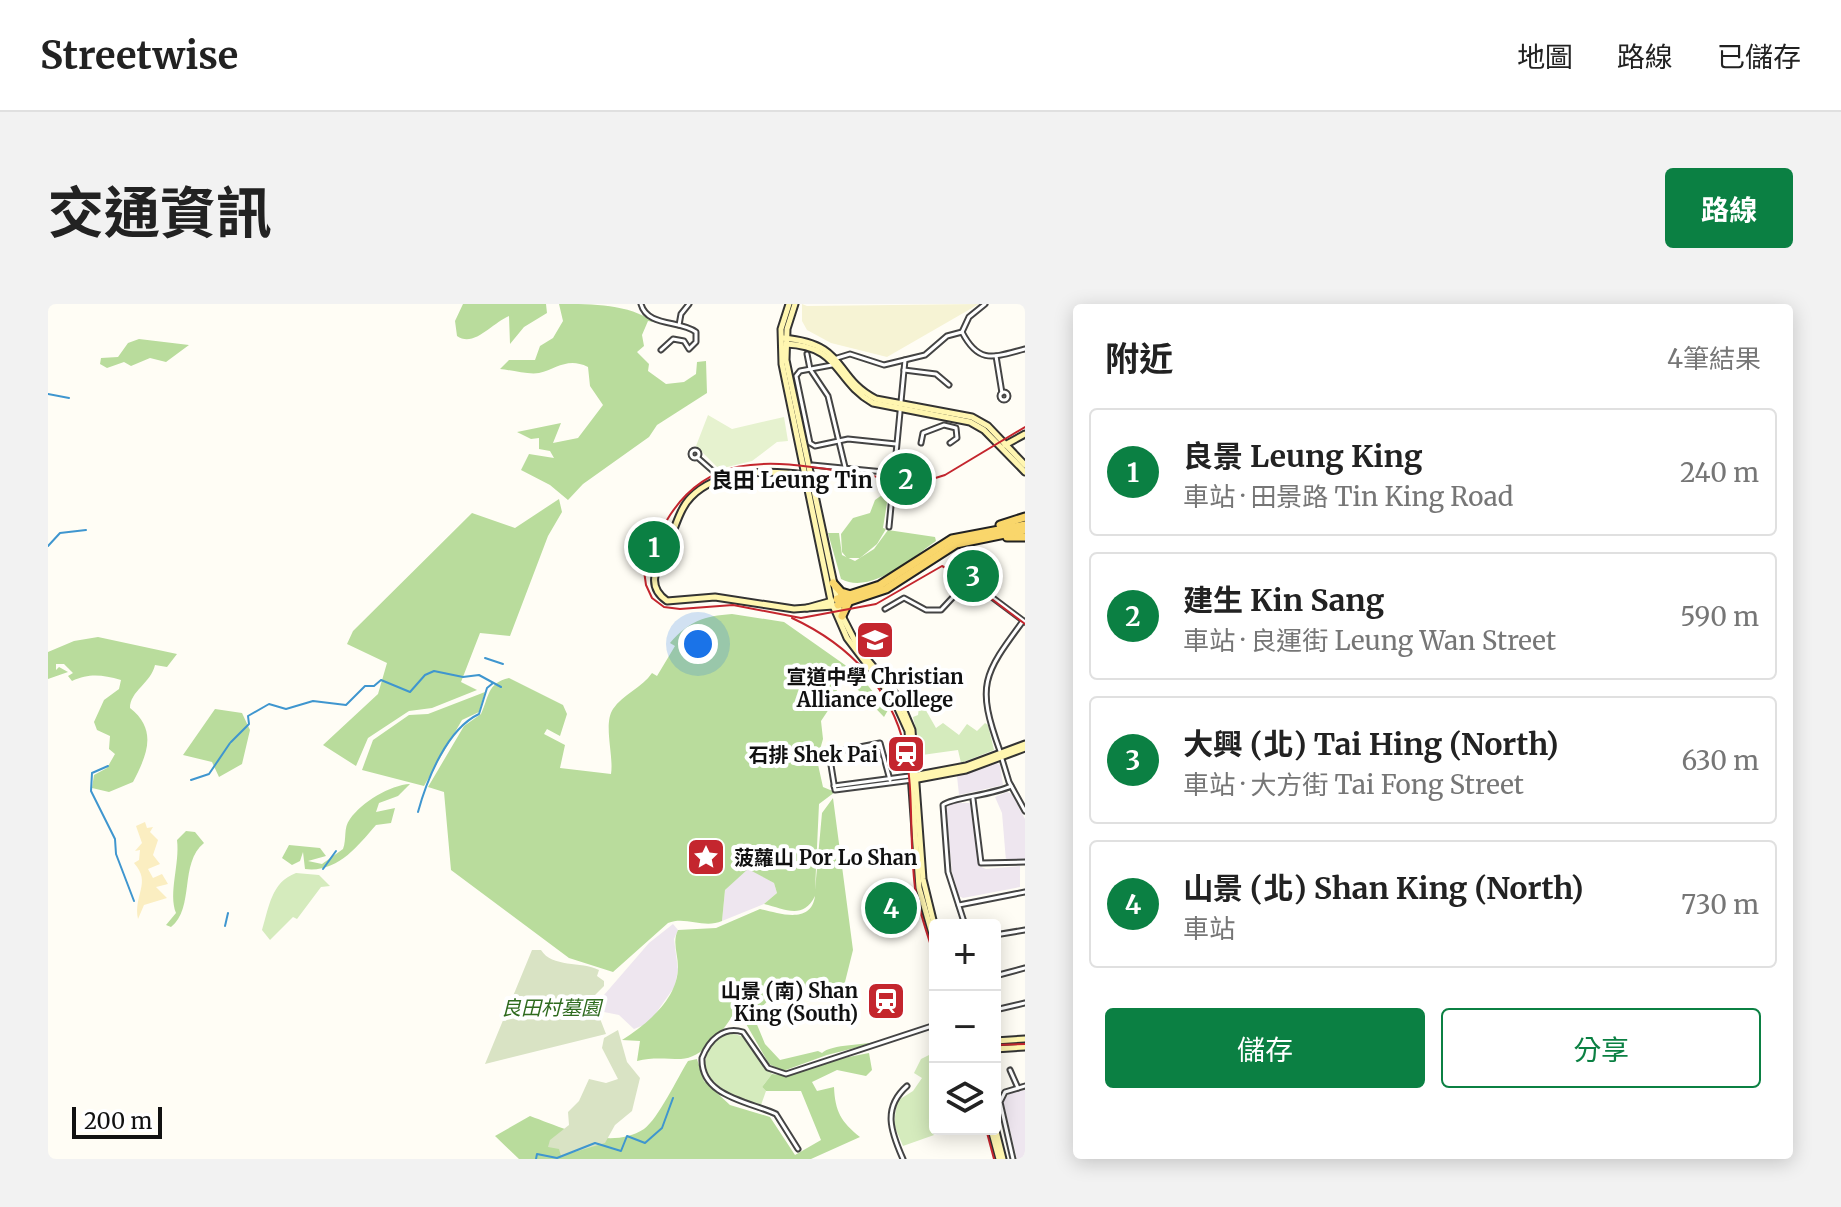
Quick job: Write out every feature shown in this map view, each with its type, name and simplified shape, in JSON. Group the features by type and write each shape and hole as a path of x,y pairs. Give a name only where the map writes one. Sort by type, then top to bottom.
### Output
{"main road":[{"path":"792,304 783,341 786,364 835,603 855,651 900,712 909,738 919,795 924,887 933,919"},
{"path":"783,341 814,347 837,361 869,396 900,407 972,417 988,426 1025,472"},
{"path":"1003,446 1025,434"},
{"path":"1003,446 1025,465"},
{"path":"669,542 689,499 713,484 740,475 807,475"},
{"path":"807,475 835,603 859,649 905,710 914,737 919,888 929,923"},
{"path":"664,553 654,580 658,594 667,601 721,597 804,609 850,598 885,582 941,544 984,533 1025,517"},
{"path":"984,533 1025,528"},
{"path":"984,533 1025,537"},
{"path":"833,583 850,598"},
{"path":"842,616 850,598"},
{"path":"915,777 966,770 1025,746"},
{"path":"915,777 960,768 1001,755"},
{"path":"919,795 924,782 932,777"},
{"path":"1001,1039 1025,1039"},
{"path":"1001,1049 1025,1047"},
{"path":"995,1135 1001,1159"}],"street":[{"path":"641,304 642,310 657,321 696,332 694,345 689,349 684,341 673,339 661,350"},
{"path":"679,326 681,314 689,304"},
{"path":"896,444 839,440 815,446 809,441 796,376 852,354 883,365 927,354 947,336 962,332 971,316 985,304"},
{"path":"962,332 978,354 996,356 1025,349"},
{"path":"807,354 810,369 828,396 845,467"},
{"path":"996,356 1002,393"},
{"path":"889,527 905,360"},
{"path":"904,370 936,374 949,385"},
{"path":"921,443 923,433 944,425 956,428 957,438 950,443"},
{"path":"697,457 714,472"},
{"path":"812,465 894,473"},
{"path":"885,609 904,598 926,610 938,611 948,605 967,580 1024,622 991,665 985,680 985,698 1011,786 1025,811"},
{"path":"834,788 830,752 877,742 883,745 890,780"},
{"path":"834,788 915,777"},
{"path":"834,788 915,777"},
{"path":"963,919 948,872 943,807 947,800 973,799 1011,786"},
{"path":"973,799 981,863 1025,862"},
{"path":"959,905 1025,892"},
{"path":"1001,934 1025,930"},
{"path":"1001,974 1025,968"},
{"path":"1001,1009 1025,1003"},
{"path":"798,1149 771,1111 734,1100 707,1077 702,1058 719,1034 732,1030 743,1032 766,1066 783,1074 827,1058 862,1052 929,1027"},
{"path":"1010,1070 1018,1088"},
{"path":"903,1159 892,1134 890,1116 895,1099 907,1086"},
{"path":"1013,1159 1000,1102 1005,1092 1025,1086"}],"shaded area":[{"path":"802,304 979,304 887,357 831,343 807,330 802,321"},
{"path":"996,763 1000,765 1003,785 959,795 957,776"},
{"path":"1007,792 1012,794 1025,819 1025,859 1006,861 1002,813 995,797"},
{"path":"949,803 970,803 979,866 986,869 1020,866 1020,887 963,898 959,896 952,872 946,810"},
{"path":"748,868 774,883 777,893 764,904 722,921 725,890"},
{"path":"673,924 678,930 674,939 678,970 675,986 649,1023 634,1029 619,1015 594,1010 590,999 604,995 649,943"},
{"path":"1025,1090 1025,1159 1017,1159 1003,1101 1009,1094"}],"green space":[{"path":"463,304 546,304 547,313 524,327 510,344 509,316 476,337 463,339 457,336 455,321"},
{"path":"559,304 622,308 654,322 648,321 642,335 644,346 637,352 649,364 648,371 666,384 684,382 696,374 697,362 706,361 707,393 657,425 649,437 583,484 568,500 550,485 521,470 529,454 554,458 550,451 539,449 539,438 531,439 517,432 561,423 553,443 578,438 603,405 590,386 588,367 568,363 535,373 500,369 509,360 535,360 540,346 553,338 563,321"},
{"path":"139,339 189,345 166,362 150,358 131,366 124,362 107,368 100,364 101,358 118,357 128,343"},
{"path":"708,415 732,429 784,417 788,441 777,442 752,461 719,469 696,446"},
{"path":"889,490 883,528 886,529 877,544 860,558 847,558 842,552 841,534 853,518 870,513 875,500"},
{"path":"559,499 562,512 548,536 510,636 480,633 461,682 477,690 432,708 409,711 368,738 356,766 323,745 378,694 387,663 347,644 353,631 472,513 515,528"},
{"path":"888,530 935,537 936,541 903,565 878,578 853,583 841,579 828,533 839,533 842,555 855,561 874,549"},
{"path":"732,614 784,622 855,672 853,674 860,676 888,710 884,717 836,667 837,697 821,721 823,739 817,760 823,787 835,792 819,804 815,890 822,813 833,798 853,950 844,986 833,983 826,988 805,988 796,999 785,992 779,1002 771,998 753,1015 765,1044 780,1060 818,1051 822,1053 841,1046 882,1041 827,1055 783,1071 769,1064 737,1008 714,1040 690,1057 637,1061 640,1041 622,1040 650,1019 673,990 678,967 675,944 678,930 716,928 760,909 801,914 812,905 815,896 805,908 793,911 764,904 777,893 774,883 748,869 725,890 722,921 708,924 668,923 613,972 569,958 451,870 444,792 428,787 464,726 481,714 496,683 509,678 563,705 567,714 560,736 547,729 544,734 565,745 560,768 611,774 609,723 613,709 652,673 657,676 675,646 670,643 684,629 705,618"},
{"path":"98,637 177,654 167,667 155,665 133,697 130,708 144,725 146,753 133,782 109,792 92,788 94,775 107,768 115,754 109,749 110,736 97,730 94,722 104,700 119,689 121,680 96,676 72,681 68,676 73,673 64,664 56,664 56,670 59,667 68,672 48,679 48,652 74,641"},
{"path":"485,692 479,712 462,720 424,786 362,770 373,740 409,715 428,714"},
{"path":"920,700 936,728 943,723 959,735 967,724 977,731 985,723 988,725 994,750 961,763 958,750 922,755 913,717 918,715"},
{"path":"215,709 242,713 250,730 242,764 219,777 212,762 183,755"},
{"path":"410,784 398,796 379,803 376,812 395,808 391,823 376,825 354,850 337,863 305,869 303,852 300,861 292,865 282,858 289,845 320,848 326,856 308,861 322,864 343,849 348,822 362,806 385,791"},
{"path":"186,831 195,832 204,843 192,862 183,909 171,927 166,925 176,913 173,897 177,840"},
{"path":"296,873 319,875 330,886 321,887 297,919 293,917 270,940 262,930 272,897 281,883"},
{"name":"良田村墓園","path":"532,950 541,950 559,962 599,970 597,976 604,981 604,986 592,998 606,1034 485,1064"},
{"path":"618,1030 627,1062 640,1078 632,1111 615,1125 605,1143 561,1156 559,1149 548,1147 550,1140 569,1125 568,1112 579,1101 589,1079 606,1083 618,1079 602,1048 604,1038"},
{"path":"730,1033 745,1037 772,1074 762,1087 766,1091 761,1105 729,1093 715,1083 705,1069 706,1057 712,1046"},
{"path":"869,1053 872,1070 866,1076 837,1070 812,1082 817,1091 834,1087 840,1115 860,1137 811,1159 519,1159 495,1136 530,1116 602,1138 631,1135 650,1124 688,1061 697,1059 704,1081 730,1105 770,1117 795,1155 821,1140 801,1091 766,1091 762,1087 772,1074 789,1076 828,1061"},
{"path":"929,1055 929,1135 934,1135 903,1146 894,1125 897,1101 913,1091 922,1078 914,1073 921,1059"}],"sand":[{"path":"145,822 147,828 153,827 150,832 158,840 153,855 160,864 148,869 153,878 162,874 168,884 156,887 167,898 144,905 138,919 142,877 134,863 139,860 140,850 135,851 142,843 136,826"}],"waterway":[{"path":"48,394 69,398"},
{"path":"48,546 60,533 86,530"},
{"path":"485,658 503,664"},
{"path":"231,742 249,724 248,716 269,704 286,709 313,701 346,705 365,686 374,686 381,680 410,692 425,675 434,671 463,677 479,675 501,687"},
{"path":"418,812 440,756 457,731 479,714 487,688 493,683"},
{"path":"191,780 209,774 230,743"},
{"path":"108,766 92,773 91,791 115,839 116,854 134,901"},
{"path":"323,869 336,851"},
{"path":"225,926 228,913"},
{"path":"536,1159 537,1154 557,1158 595,1143 621,1151 627,1136 645,1143 662,1128 673,1098"}],"tram line":[{"path":"658,537 682,500 710,477 742,466 777,464 929,480 945,475 1025,427"},
{"path":"651,552 644,571 646,585 652,598 664,607 680,609 733,605 801,618 876,604 942,566 961,576 1025,624"},
{"path":"792,618 832,641 850,656 885,697 897,723 909,775 915,888 929,940"},
{"path":"1001,1045 1025,1044"},
{"path":"988,1135 994,1159"}],"place":[{"name":"建生 Kin Sang","path":"906,479"},
{"name":"良景 Leung King","path":"654,547"},
{"name":"大興 (北) Tai Hing (North)","path":"973,576"},
{"name":"宣道中學 Christian Alliance College","path":"875,640"},
{"name":"石排 Shek Pai","path":"906,754"},
{"name":"菠蘿山 Por Lo Shan","path":"706,857"},
{"name":"山景 (北) Shan King (North)","path":"891,908"},
{"name":"山景 (南) Shan King (South)","path":"886,1001"}],"district":[{"name":"良田 Leung Tin","path":"792,480"}]}
